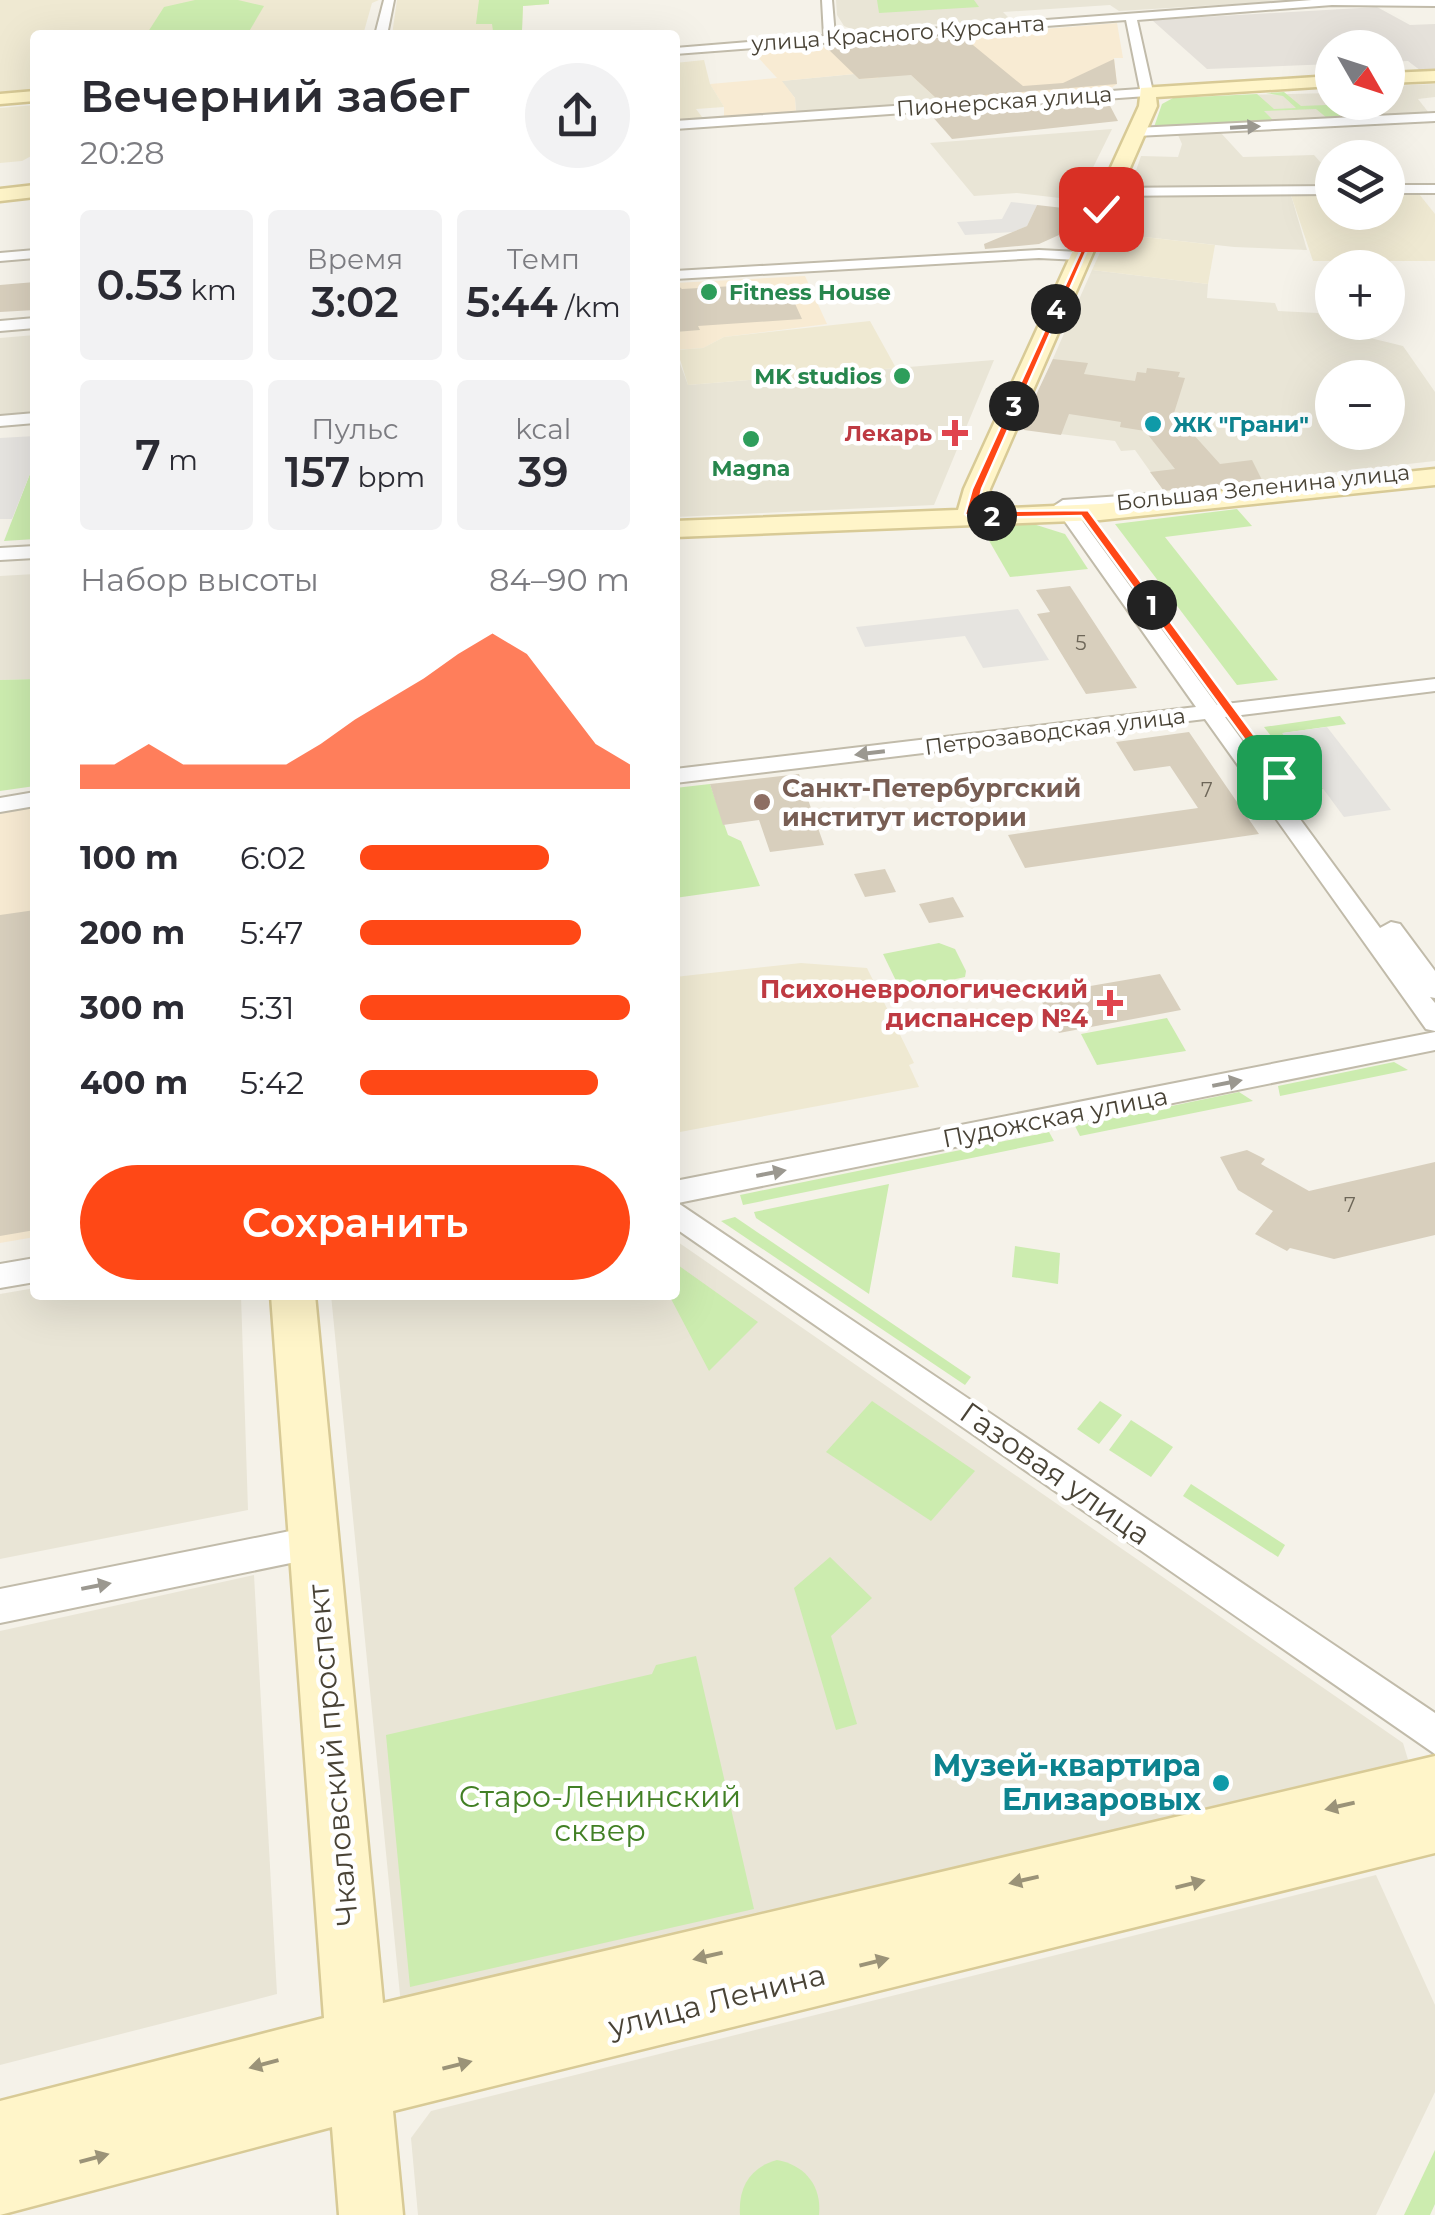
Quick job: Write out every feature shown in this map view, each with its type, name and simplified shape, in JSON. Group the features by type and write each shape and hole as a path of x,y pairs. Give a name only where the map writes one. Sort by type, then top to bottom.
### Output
{"main road":[{"path":"1405,79 1435,78"},
{"name":"Пионерская улица","path":"1147,94 1315,84"},
{"path":"970,514 977,489 1148,106 1147,94"},
{"path":"0,99 30,96"},
{"path":"0,192 30,189"},
{"name":"Большая Зеленина улица","path":"680,529 970,514 1076,513 1435,473"},
{"name":"Чкаловский проспект","path":"293,1300 370,2215"},
{"name":"улица Ленина","path":"0,2183 360,2063 1435,1783"},
{"name":"улица Ленина","path":"0,2132 360,2063 1435,1825"}],"street":[{"path":"382,30 389,0"},
{"path":"827,0 830,38"},
{"name":"улица Красного Курсанта","path":"680,51 1355,0"},
{"name":"улица Красного Курсанта","path":"1301,4 1435,3"},
{"path":"1131,16 1147,94"},
{"name":"Пионерская улица","path":"680,125 1147,94"},
{"name":"Пионерская улица","path":"870,111 890,114 1147,94"},
{"path":"1136,132 1435,117"},
{"path":"1429,189 1435,204"},
{"path":"1109,192 1315,190"},
{"path":"0,257 30,254"},
{"path":"680,275 1039,254 1079,256"},
{"path":"0,326 30,323"},
{"path":"0,421 30,418"},
{"name":"Большая Зеленина улица","path":"970,514 1435,473"},
{"path":"1076,513 1220,711 1435,1022"},
{"path":"0,554 30,552"},
{"path":"0,564 30,563"},
{"name":"Петрозаводская улица","path":"680,775 1435,685"},
{"path":"1220,711 1435,989"},
{"path":"0,805 30,801"},
{"name":"Пудожская улица","path":"680,1191 1435,1042"},
{"name":"Газовая улица","path":"680,1216 1435,1735"},
{"path":"0,1276 30,1271"},
{"path":"0,1606 315,1542"}],"shaded area":[{"path":"0,0 379,0 372,3 364,30 30,30 30,91 0,93"},
{"path":"397,0 549,0 549,4 523,6 522,30 393,30"},
{"path":"836,0 1286,1 1119,11 1110,5 1003,12 1010,19 854,30 844,26 837,15"},
{"path":"1377,7 1410,25 1435,24 1435,71 1421,71 1405,61 1405,30 1315,30 1315,65 1207,69 1152,20"},
{"path":"1117,23 1123,58 1114,58 1117,84 1111,88 939,101 891,56 878,78 859,79 854,74 782,81 795,98 796,114 724,119 724,107 710,84 777,78 754,53"},
{"path":"891,56 939,101 796,114 795,98 781,81 855,74"},
{"path":"704,60 710,84 724,107 696,109 702,117 680,121 680,62"},
{"path":"1435,84 1435,97 1418,99 1429,113 1405,114 1405,85"},
{"path":"1315,93 1315,118 1273,120 1242,95"},
{"path":"30,105 30,157 22,161 0,163 0,108"},
{"path":"1112,129 1077,200 1017,193 974,196 930,143"},
{"path":"1221,133 1243,157 1314,155 1315,184 1130,188 1141,156 1178,157 1182,144 1178,135"},
{"path":"1315,194 1315,230 1405,230 1405,194 1419,194 1435,214 1435,261 1405,261 1405,250 1315,250 1313,261 1291,195"},
{"path":"1291,195 1307,250 1234,247 1109,233 1115,204 1121,198"},
{"path":"1011,202 1037,205 1027,226 1013,232 965,235 957,222 1002,219"},
{"path":"1109,233 1215,245 1208,284 1092,270"},
{"path":"1092,270 1208,284 1207,298 1275,303 1278,311 1315,313 1315,340 1378,340 1403,346 1435,392 1435,461 1164,491 1135,450 1121,451 1115,441 1022,429"},
{"path":"805,276 827,324 724,337 703,348 680,350 680,283"},
{"path":"870,321 896,368 688,385 680,350 703,348 724,337"},
{"path":"30,335 30,412 0,415 0,338"},
{"path":"994,360 934,505 680,517 680,363 688,385"},
{"path":"30,436 30,474 12,519 0,519 0,438"},
{"path":"30,574 30,679 0,680 0,576"},
{"path":"1018,609 1049,660 983,668 965,636 865,647 856,627"},
{"path":"1327,727 1391,810 1344,817 1282,733"},
{"path":"30,806 30,1238 0,1243 0,811"},
{"path":"801,963 867,968 914,1063 909,1065 919,1087 680,1132 680,976"},
{"path":"680,1243 1403,1743 1409,1763 401,2005 331,1300 680,1300"},
{"path":"30,1289 30,1300 241,1300 248,1510 0,1559 0,1294"},
{"path":"254,1575 277,1994 0,2065 0,1631"},
{"path":"1376,1875 1435,2005 1435,2092 1376,2215 418,2215 411,2138 431,2111"}],"green space":[{"path":"195,0 238,0 264,6 250,30 149,30 164,7"},
{"path":"479,0 549,0 549,4 523,6 522,30 493,30 492,24 476,24"},
{"path":"877,0 974,0 979,7 879,13"},
{"path":"1284,92 1301,106 1315,105 1315,109 1264,111 1273,120 1154,127 1162,104 1173,98 1257,94 1274,109 1296,108 1283,96 1266,93"},
{"path":"30,474 30,539 4,541"},
{"path":"1237,509 1252,526 1165,537 1278,680 1237,685 1115,524"},
{"path":"1027,522 1065,534 1088,569 1010,577 980,525"},
{"path":"30,679 30,787 0,791 0,680"},
{"path":"1340,716 1346,724 1283,733 1323,789 1313,790 1264,727"},
{"path":"710,784 728,835 741,841 760,886 680,897 680,787"},
{"path":"939,943 955,949 965,977 901,991 883,954"},
{"path":"1167,1018 1186,1051 1097,1065 1081,1034"},
{"path":"1394,1062 1408,1070 1280,1096 1278,1086"},
{"path":"1239,1092 1253,1101 1080,1136 1075,1126"},
{"path":"1049,1132 1054,1141 743,1205 740,1195"},
{"path":"889,1184 869,1294 756,1218 754,1212"},
{"path":"735,1217 971,1377 965,1385 721,1221"},
{"path":"1015,1246 1060,1253 1058,1284 1012,1277"},
{"path":"680,1267 758,1322 709,1371 672,1300 680,1300"},
{"path":"872,1401 975,1471 931,1521 826,1452"},
{"path":"1100,1401 1122,1415 1099,1444 1077,1429"},
{"path":"1131,1420 1173,1447 1151,1477 1109,1450"},
{"path":"1191,1484 1285,1545 1278,1557 1183,1496"},
{"path":"830,1557 872,1598 831,1636 857,1724 836,1730 794,1588"},
{"name":"Старо-Ленинский сквер","path":"696,1656 754,1909 410,1987 386,1735 652,1674 656,1665"},
{"path":"1435,2150 1435,2204 1430,2215 1404,2215"},
{"path":"777,2160 810,2178 818,2195 819,2215 740,2215 741,2196 748,2180 760,2168"}],"building":[{"path":"962,36 1023,86 1063,83 1114,59 1117,84 937,99 911,75 859,79 826,47"},
{"path":"1108,102 1118,121 952,139 931,115"},
{"path":"1037,205 1072,209 1059,235 1039,244 985,249 984,244 1027,226"},
{"path":"30,282 30,310 0,312 0,285"},
{"path":"787,286 802,319 698,326 700,330 680,332 680,287"},
{"name":"ЖК \"Грани\"","path":"1053,359 1088,363 1084,374 1135,381 1137,372 1146,373 1147,368 1180,372 1178,377 1185,378 1174,413 1220,464 1252,460 1262,480 1164,491 1150,472 1175,469 1145,431 1120,427 1121,422 1069,414 1061,435 1024,430 1028,412"},
{"path":"1070,586 1137,688 1086,694 1037,614 1050,612 1036,590"},
{"path":"1189,732 1259,834 1025,868 1008,835 1198,808 1170,766 1134,771 1116,742"},
{"name":"Санкт-Петербургский институт истории","path":"799,774 824,845 770,852 759,820 723,825 710,784"},
{"path":"885,869 896,892 865,897 854,874"},
{"path":"953,897 964,917 929,923 919,904"},
{"path":"30,911 30,1231 0,1236 0,915"},
{"name":"Психоневрологический диспансер №4","path":"1160,974 1181,1010 1059,1033 1038,995"},
{"path":"1247,1150 1265,1159 1261,1164 1309,1191 1435,1162 1435,1235 1334,1259 1290,1248 1287,1251 1255,1234 1273,1211 1238,1190 1220,1157"}],"place":[{"name":"Fitness House","path":"709,292"},
{"name":"MK studios","path":"902,376"},
{"name":"ЖК \"Грани\"","path":"1153,424"},
{"name":"Лекарь","path":"955,433"},
{"name":"Magna","path":"751,439"},
{"name":"Санкт-Петербургский институт истории","path":"762,802"},
{"name":"Психоневрологический диспансер №4","path":"1110,1003"},
{"name":"Музей-квартира Елизаровых","path":"1221,1783"}],"route":[{"path":"1101,209 977,489 970,514 1084,512 1279,777"}]}
